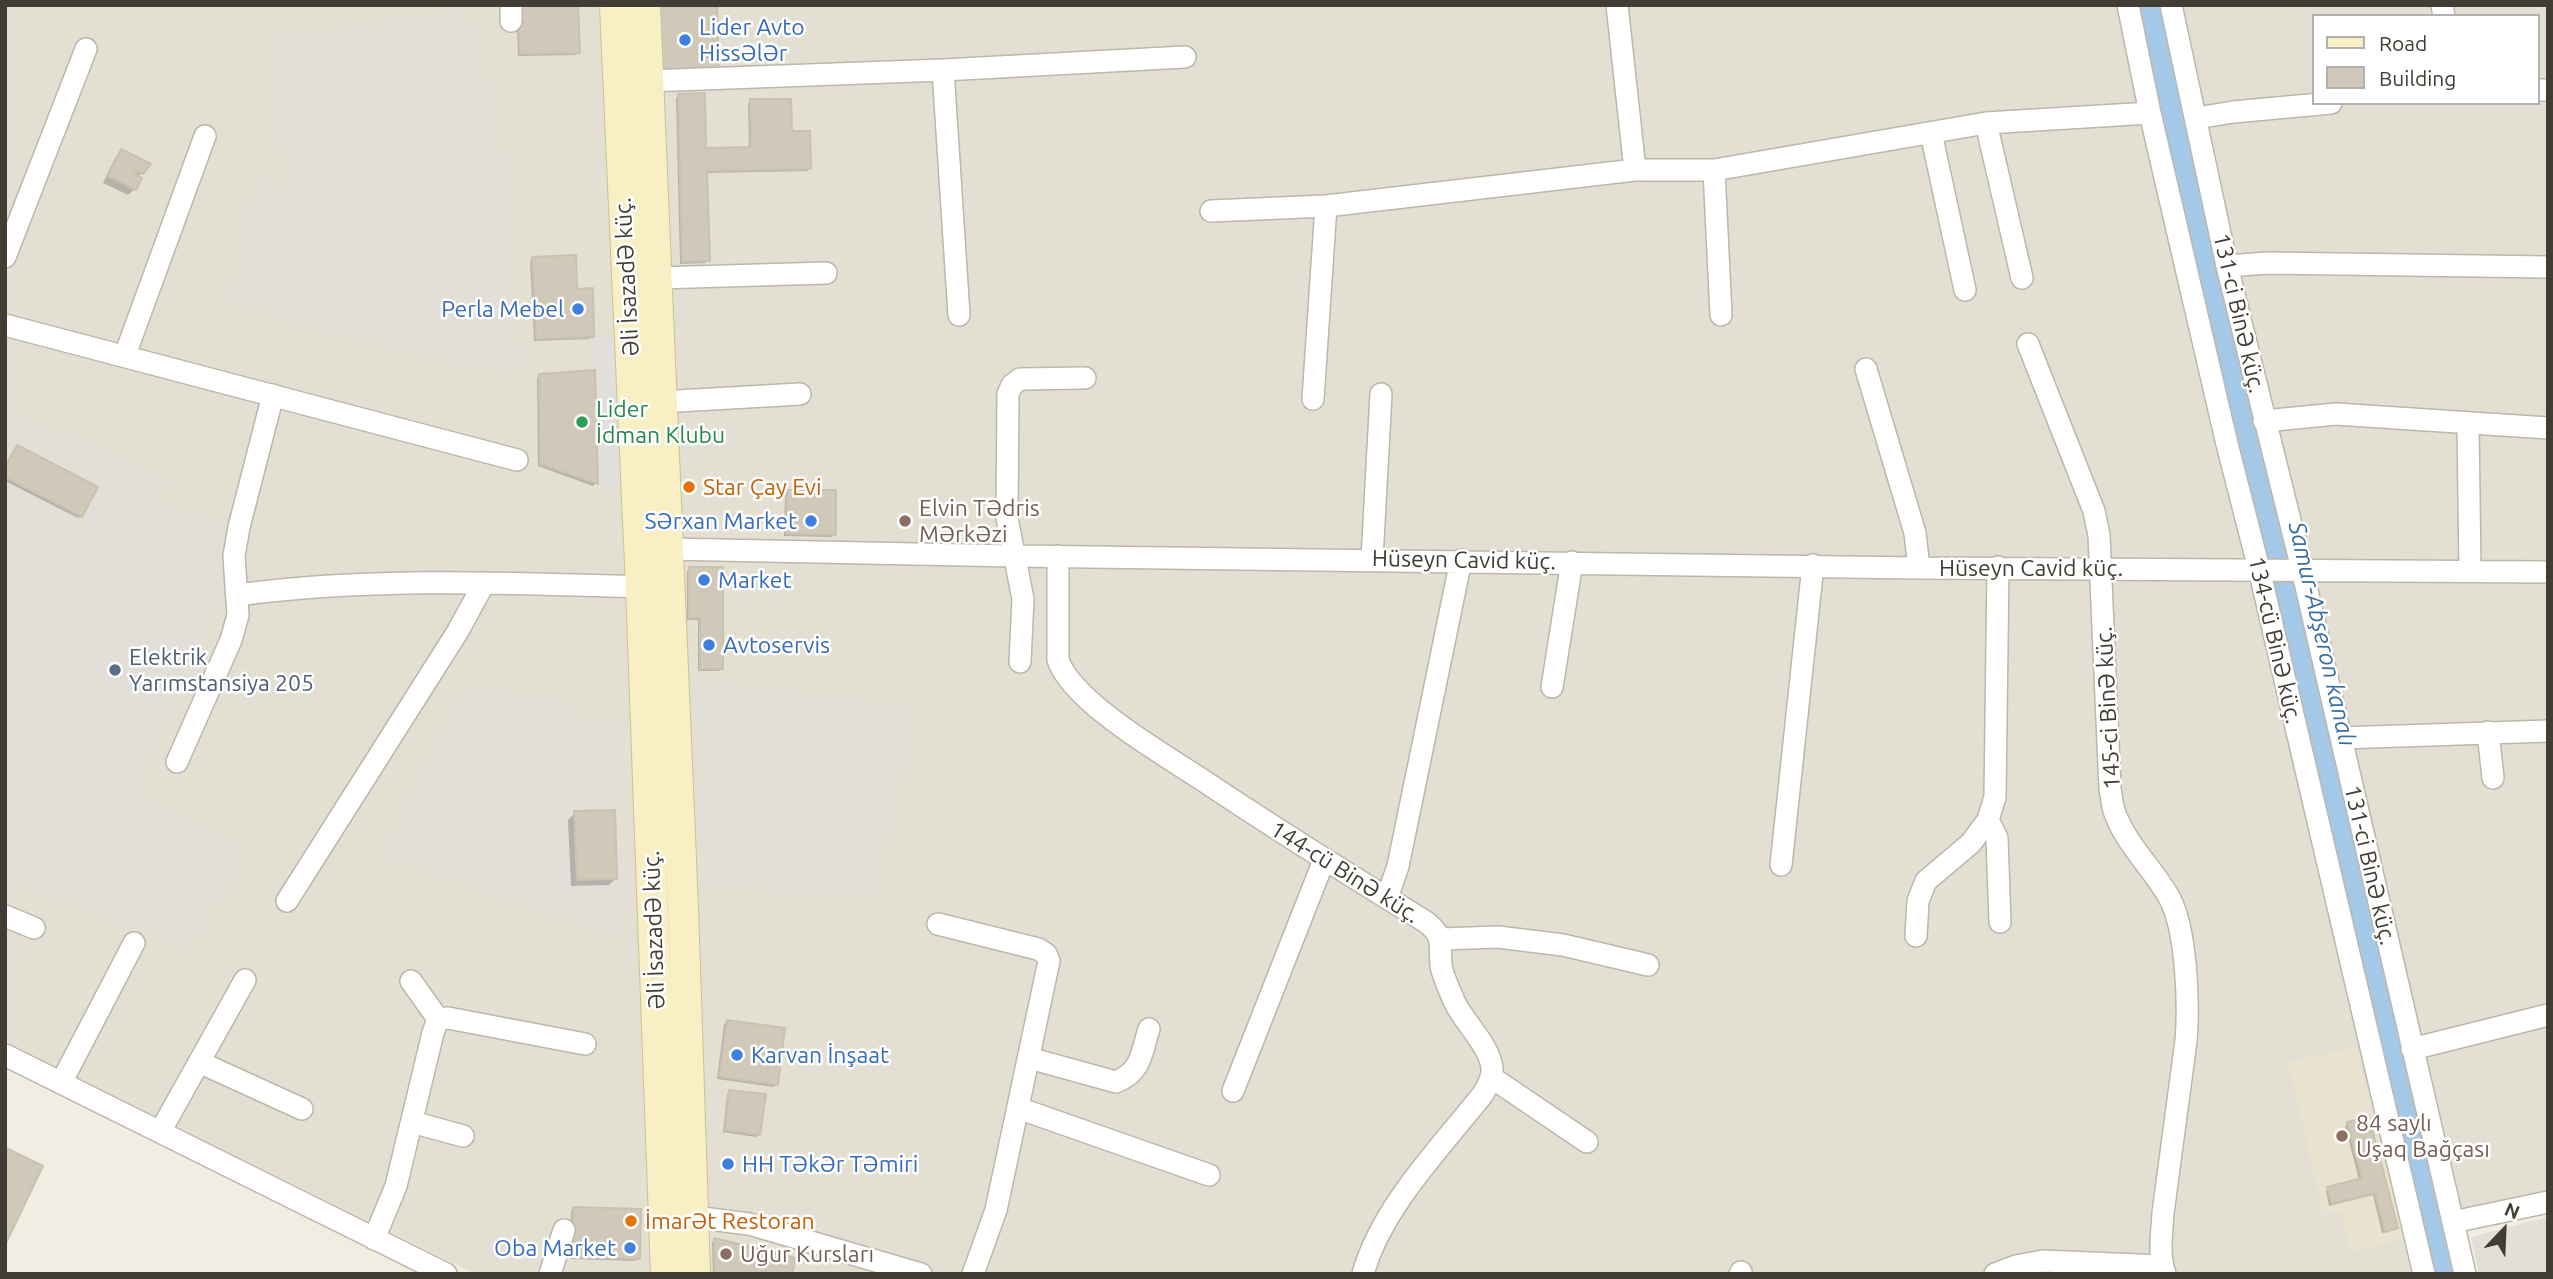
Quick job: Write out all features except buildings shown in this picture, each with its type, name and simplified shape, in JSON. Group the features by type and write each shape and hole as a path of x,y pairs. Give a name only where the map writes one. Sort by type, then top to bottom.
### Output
{"main road":[{"name":"Əli İsazadə küç.","path":"615,5 654,549"},
{"name":"Əli İsazadə küç.","path":"645,5 660,401 654,549"},
{"path":"654,549 655,587"},
{"name":"Əli İsazadə küç.","path":"655,587 694,1217 695,1274"},
{"name":"Əli İsazadə küç.","path":"655,587 666,1274"}],"street":[{"path":"1617,5 1635,170"},
{"name":"134-cü Binə küç.","path":"2128,5 2150,113 2227,444 2259,569 2424,1274"},
{"name":"131-ci Binə küç.","path":"2171,5 2227,266 2302,569 2465,1274"},
{"path":"5,257 86,49"},
{"path":"648,81 943,70 1185,57"},
{"path":"943,70 959,315"},
{"path":"2197,118 2233,111 2312,105"},
{"path":"1211,211 1326,206 1635,170 1714,170 1986,122 2150,113"},
{"path":"1986,122 2022,278"},
{"path":"1931,133 1965,290"},
{"path":"125,355 205,136"},
{"path":"1714,170 1721,315"},
{"path":"1313,400 1326,206"},
{"path":"2227,266 2268,263 2548,267"},
{"path":"657,278 826,273"},
{"path":"5,326 125,355 517,460"},
{"name":"145-ci Binə küç.","path":"2028,344 2094,512 2101,569 2110,789 2115,814 2127,837 2170,899 2188,983 2187,1028 2163,1213 2164,1270"},
{"path":"1866,369 1915,533 1919,568"},
{"path":"1020,662 1023,599 1021,577 1007,518 1008,394 1012,385 1020,379 1084,378"},
{"path":"660,401 800,394"},
{"path":"1372,559 1381,394"},
{"path":"177,762 231,640 238,615 234,556 273,395"},
{"path":"2264,421 2336,414 2548,428"},
{"path":"2468,423 2470,571"},
{"name":"Hüseyn Cavid küç.","path":"654,549 1919,568 2302,569"},
{"name":"144-cü Binə küç.","path":"1058,556 1058,660 1063,673 1074,686 1120,725 1324,860 1436,930 1441,939 1442,968 1446,981 1456,1004 1489,1057 1491,1077"},
{"path":"1387,898 1398,866 1461,560"},
{"path":"1552,687 1572,562"},
{"path":"1780,864 1812,565"},
{"path":"1916,936 1918,901 1926,881 1971,843 1988,820 1995,797 1998,567"},
{"path":"2302,569 2548,572"},
{"path":"238,595 325,586 483,584 655,587"},
{"path":"287,901 458,631 483,584"},
{"path":"2341,737 2548,731"},
{"path":"2488,732 2493,778"},
{"path":"1988,820 1997,838 2000,922"},
{"path":"1233,1091 1324,860"},
{"path":"5,916 34,928"},
{"path":"938,925 1038,949 1046,954 1049,961 996,1210 973,1274"},
{"path":"1441,939 1498,937 1563,945 1648,965"},
{"path":"61,1083 134,943"},
{"path":"160,1132 245,980"},
{"path":"411,981 439,1019"},
{"path":"2412,1049 2548,1015"},
{"path":"439,1019 448,1018 585,1044"},
{"path":"374,1239 396,1186 433,1033 439,1019"},
{"path":"1029,1058 1116,1082 1136,1069 1149,1029"},
{"path":"5,1055 446,1274"},
{"path":"199,1062 302,1109"},
{"path":"1363,1274 1380,1229 1483,1094 1491,1077 1587,1142"},
{"path":"1018,1108 1209,1175"},
{"path":"412,1122 463,1136"},
{"path":"2453,1222 2548,1202"},
{"path":"694,1217 748,1224 921,1274"},
{"path":"550,1274 564,1230"},
{"path":"1995,1274 2016,1266 2043,1261 2164,1270"}],"shaded area":[{"path":"5,5 2548,5 2548,1191 2405,1221 2416,1274 475,1274 5,1042"},
{"path":"462,12 488,101 504,186 516,373 426,357 233,304 257,178 292,197 270,39"},
{"path":"617,336 621,483 598,484 594,337"},
{"name":"Elektrik Yarımstansiya 205","path":"5,410 163,478 161,505 227,523 208,618 129,792 245,847 186,950 5,876"},
{"path":"698,683 913,708 867,897 705,883"},
{"path":"466,689 566,703 566,726 615,722 626,939 384,856"},
{"name":"84 saylı Uşaq Bağçası","path":"2356,1047 2404,1239 2349,1253 2341,1211 2323,1213 2288,1062"},
{"path":"2548,1217 2548,1274 2479,1274 2471,1237"}],"waterway":[{"name":"Samur-Abşeron kanalı","path":"2150,5 2180,150 2303,667 2442,1274"}],"place":[{"name":"Lider Avto Hissələr","path":"685,40"},
{"name":"Perla Mebel","path":"578,309"},
{"name":"Lider İdman Klubu","path":"582,422"},
{"name":"Star Çay Evi","path":"689,487"},
{"name":"Sərxan Market","path":"811,521"},
{"name":"Elvin Tədris Mərkəzi","path":"905,521"},
{"name":"Market","path":"704,580"},
{"name":"Avtoservis","path":"709,645"},
{"name":"Elektrik Yarımstansiya 205","path":"115,670"},
{"name":"Karvan İnşaat","path":"737,1055"},
{"name":"84 saylı Uşaq Bağçası","path":"2342,1136"},
{"name":"HH Təkər Təmiri","path":"728,1164"},
{"name":"İmarət Restoran","path":"631,1221"},
{"name":"Oba Market","path":"630,1248"},
{"name":"Uğur Kursları","path":"726,1254"}]}
